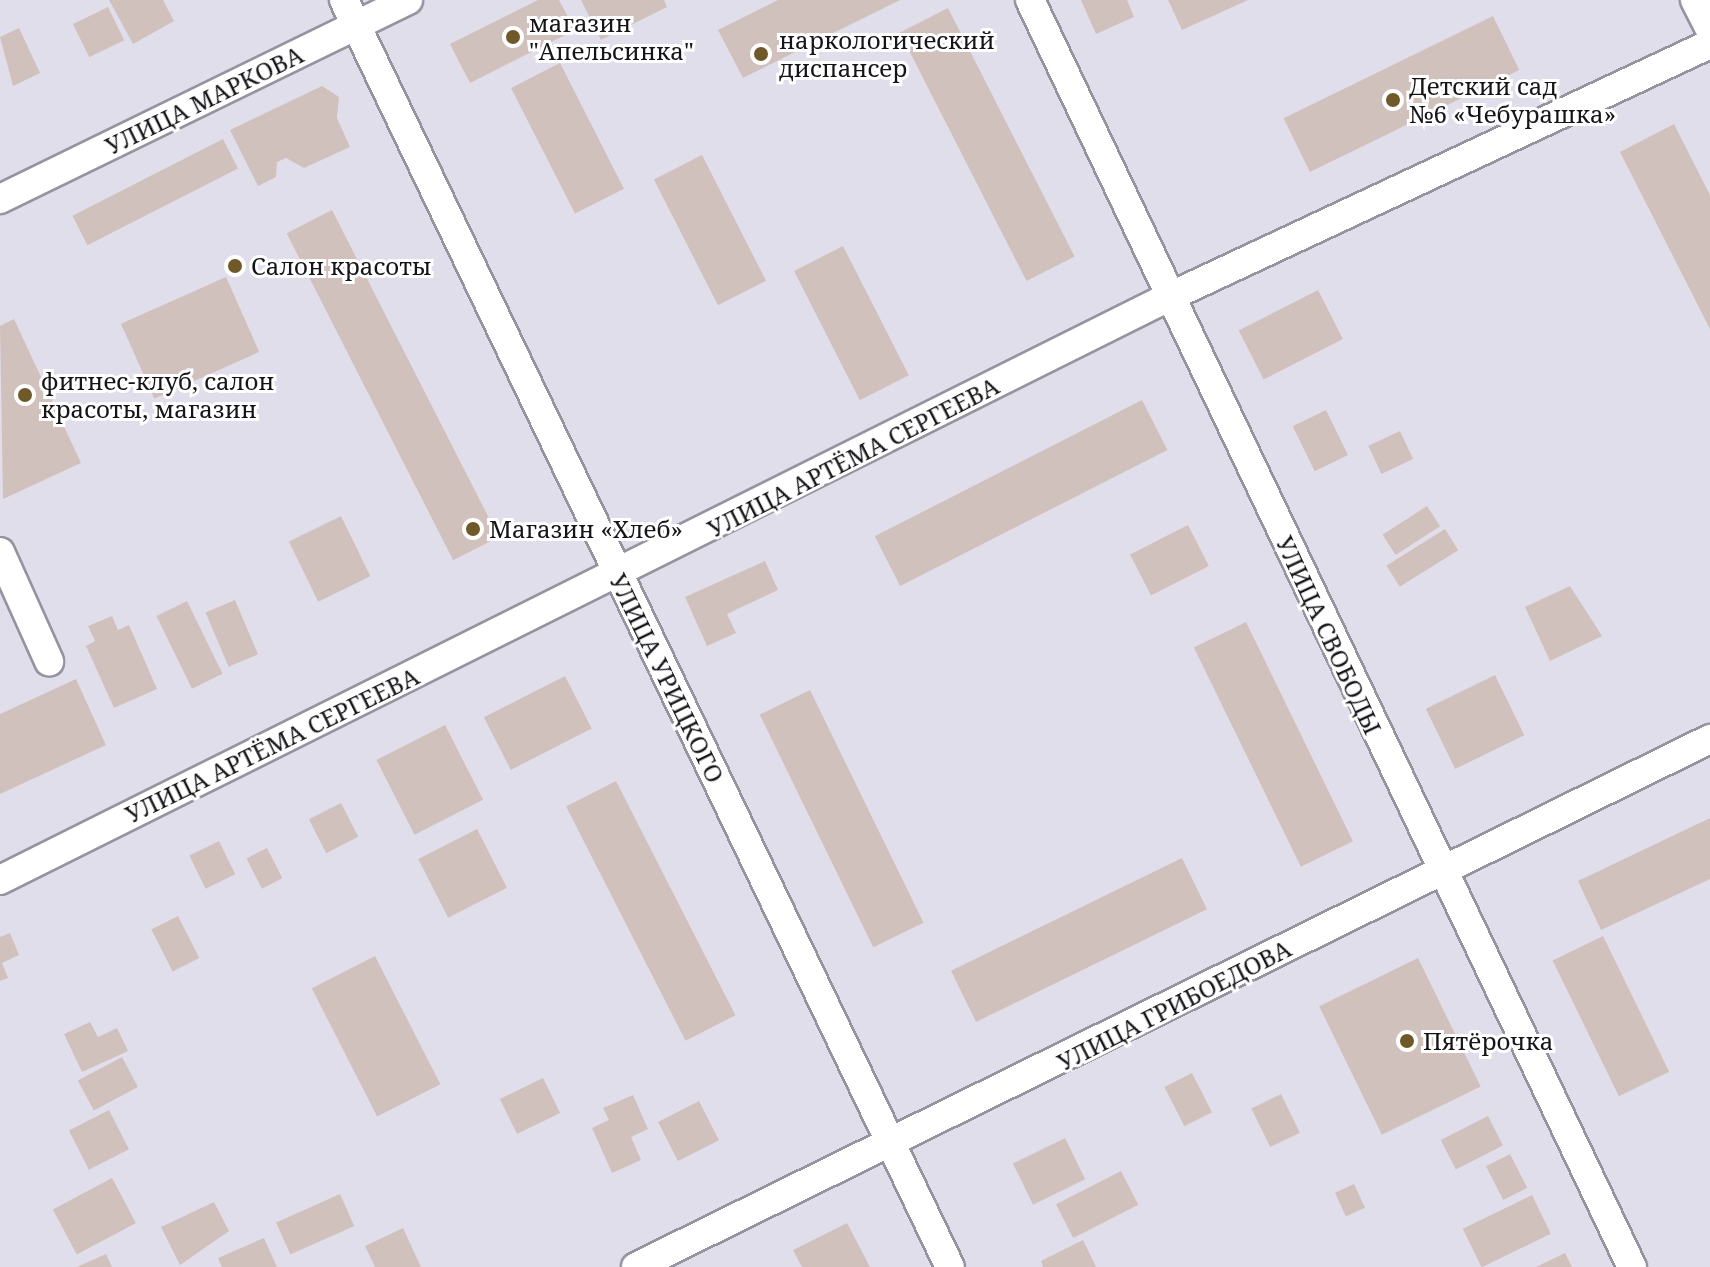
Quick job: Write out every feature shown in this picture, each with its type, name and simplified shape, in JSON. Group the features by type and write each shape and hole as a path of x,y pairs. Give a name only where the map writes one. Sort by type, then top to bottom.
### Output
{"street":[{"name":"УЛИЦА МАРКОВА","path":"0,199 350,13 408,0"},
{"name":"УЛИЦА СВОБОДЫ","path":"1030,0 1441,871 1632,1267"},
{"path":"1695,0 1710,29"},
{"name":"УЛИЦА УРИЦКОГО","path":"350,13 950,1267"},
{"name":"УЛИЦА АРТЁМА СЕРГЕЕВА","path":"0,880 618,575 1169,297 1710,44"},
{"path":"0,552 49,661"},
{"name":"УЛИЦА ГРИБОЕДОВА","path":"636,1267 891,1147 1710,739"}],"building":[{"path":"109,0 163,0 174,21 133,44"},
{"name":"магазин \"Апельсинка\"","path":"538,0 559,0 575,30 470,83 450,44"},
{"path":"581,0 664,0 667,7 601,40"},
{"name":"наркологический диспансер","path":"778,0 900,0 743,78 718,30"},
{"path":"1081,0 1127,0 1134,17 1096,34"},
{"path":"1168,0 1248,0 1182,30"},
{"path":"108,7 124,40 89,57 73,24"},
{"path":"948,8 1075,257 1027,281 900,33"},
{"path":"1493,16 1519,70 1310,172 1284,118"},
{"path":"19,28 40,73 13,86 0,37"},
{"path":"560,63 624,189 575,214 511,88"},
{"path":"322,86 339,97 337,118 350,147 304,168 286,158 277,162 276,177 258,186 230,130"},
{"path":"1674,124 1710,195 1710,329 1620,152"},
{"path":"223,139 238,168 87,245 72,216"},
{"path":"702,155 766,281 718,305 654,180"},
{"path":"332,210 499,537 453,560 287,233"},
{"path":"843,246 909,375 860,400 794,271"},
{"path":"226,277 259,352 154,399 121,324"},
{"path":"1318,290 1343,339 1264,379 1239,330"},
{"name":"фитнес-клуб, салон красоты, магазин","path":"14,319 81,463 3,499 0,326"},
{"path":"1142,400 1167,450 900,586 875,536"},
{"path":"1326,410 1348,455 1315,471 1293,426"},
{"path":"1400,431 1413,459 1381,474 1368,446"},
{"path":"1427,506 1440,526 1396,555 1383,535"},
{"path":"341,516 370,576 318,602 289,541"},
{"path":"1188,525 1209,566 1151,595 1130,555"},
{"path":"1445,529 1458,550 1400,587 1386,566"},
{"path":"765,561 778,590 727,614 736,633 707,646 685,597"},
{"path":"1570,586 1602,636 1550,661 1525,607"},
{"path":"235,600 258,654 229,667 206,613"},
{"path":"187,601 223,674 192,689 156,616"},
{"path":"112,616 118,630 129,625 157,689 114,708 86,646 95,641 88,626"},
{"path":"1246,622 1353,841 1301,867 1194,647"},
{"path":"1495,675 1524,735 1455,769 1426,709"},
{"path":"565,676 592,729 511,770 484,717"},
{"path":"76,679 106,745 0,794 0,714"},
{"path":"810,690 924,923 873,947 760,715"},
{"path":"445,725 483,800 415,835 376,760"},
{"path":"616,781 735,1015 686,1041 566,806"},
{"path":"341,803 358,837 326,853 309,819"},
{"path":"1710,818 1710,879 1601,930 1578,881"},
{"path":"477,829 507,888 448,918 418,859"},
{"path":"219,841 235,874 206,889 189,855"},
{"path":"267,848 282,878 262,889 247,858"},
{"path":"1182,858 1207,909 976,1022 951,971"},
{"path":"178,916 199,958 173,971 151,930"},
{"path":"10,933 19,955 2,963 8,978 0,981 0,937"},
{"path":"1603,936 1669,1072 1619,1096 1553,961"},
{"path":"375,956 440,1084 377,1117 312,988"},
{"path":"1418,958 1481,1087 1382,1135 1319,1006"},
{"path":"90,1022 98,1037 117,1028 128,1051 82,1072 64,1034"},
{"path":"122,1057 138,1087 94,1110 78,1080"},
{"path":"1192,1073 1212,1112 1184,1126 1164,1087"},
{"path":"543,1078 560,1113 517,1134 500,1099"},
{"path":"1281,1094 1300,1133 1270,1147 1251,1108"},
{"path":"633,1095 648,1129 631,1137 641,1160 612,1173 592,1128 609,1120 603,1108"},
{"path":"699,1101 719,1140 678,1161 658,1122"},
{"path":"109,1110 129,1149 89,1170 69,1130"},
{"path":"1488,1116 1503,1145 1456,1169 1441,1140"},
{"path":"1065,1138 1085,1179 1033,1205 1013,1163"},
{"path":"1510,1154 1527,1188 1503,1200 1486,1166"},
{"path":"1121,1171 1138,1205 1073,1238 1056,1204"},
{"path":"112,1178 136,1223 77,1254 53,1209"},
{"path":"1354,1184 1365,1208 1346,1216 1335,1193"},
{"path":"340,1194 354,1226 290,1254 276,1222"},
{"path":"1532,1195 1551,1234 1481,1267 1463,1229"},
{"path":"214,1202 229,1231 180,1265 161,1227"},
{"path":"847,1223 870,1267 802,1267 793,1250"},
{"path":"403,1228 421,1267 375,1267 365,1246"},
{"path":"264,1238 277,1267 222,1267 218,1258"},
{"path":"1083,1240 1096,1267 1043,1267 1041,1261"},
{"path":"1565,1253 1572,1267 1536,1267"},
{"path":"106,1254 112,1267 77,1267"}],"place":[{"name":"магазин \"Апельсинка\"","path":"513,37"},
{"name":"наркологический диспансер","path":"761,54"},
{"name":"Детский сад №6 «Чебурашка»","path":"1393,100"},
{"name":"Салон красоты","path":"235,266"},
{"name":"фитнес-клуб, салон красоты, магазин","path":"25,395"},
{"name":"Магазин «Хлеб»","path":"473,529"},
{"name":"Пятёрочка","path":"1407,1041"}]}
